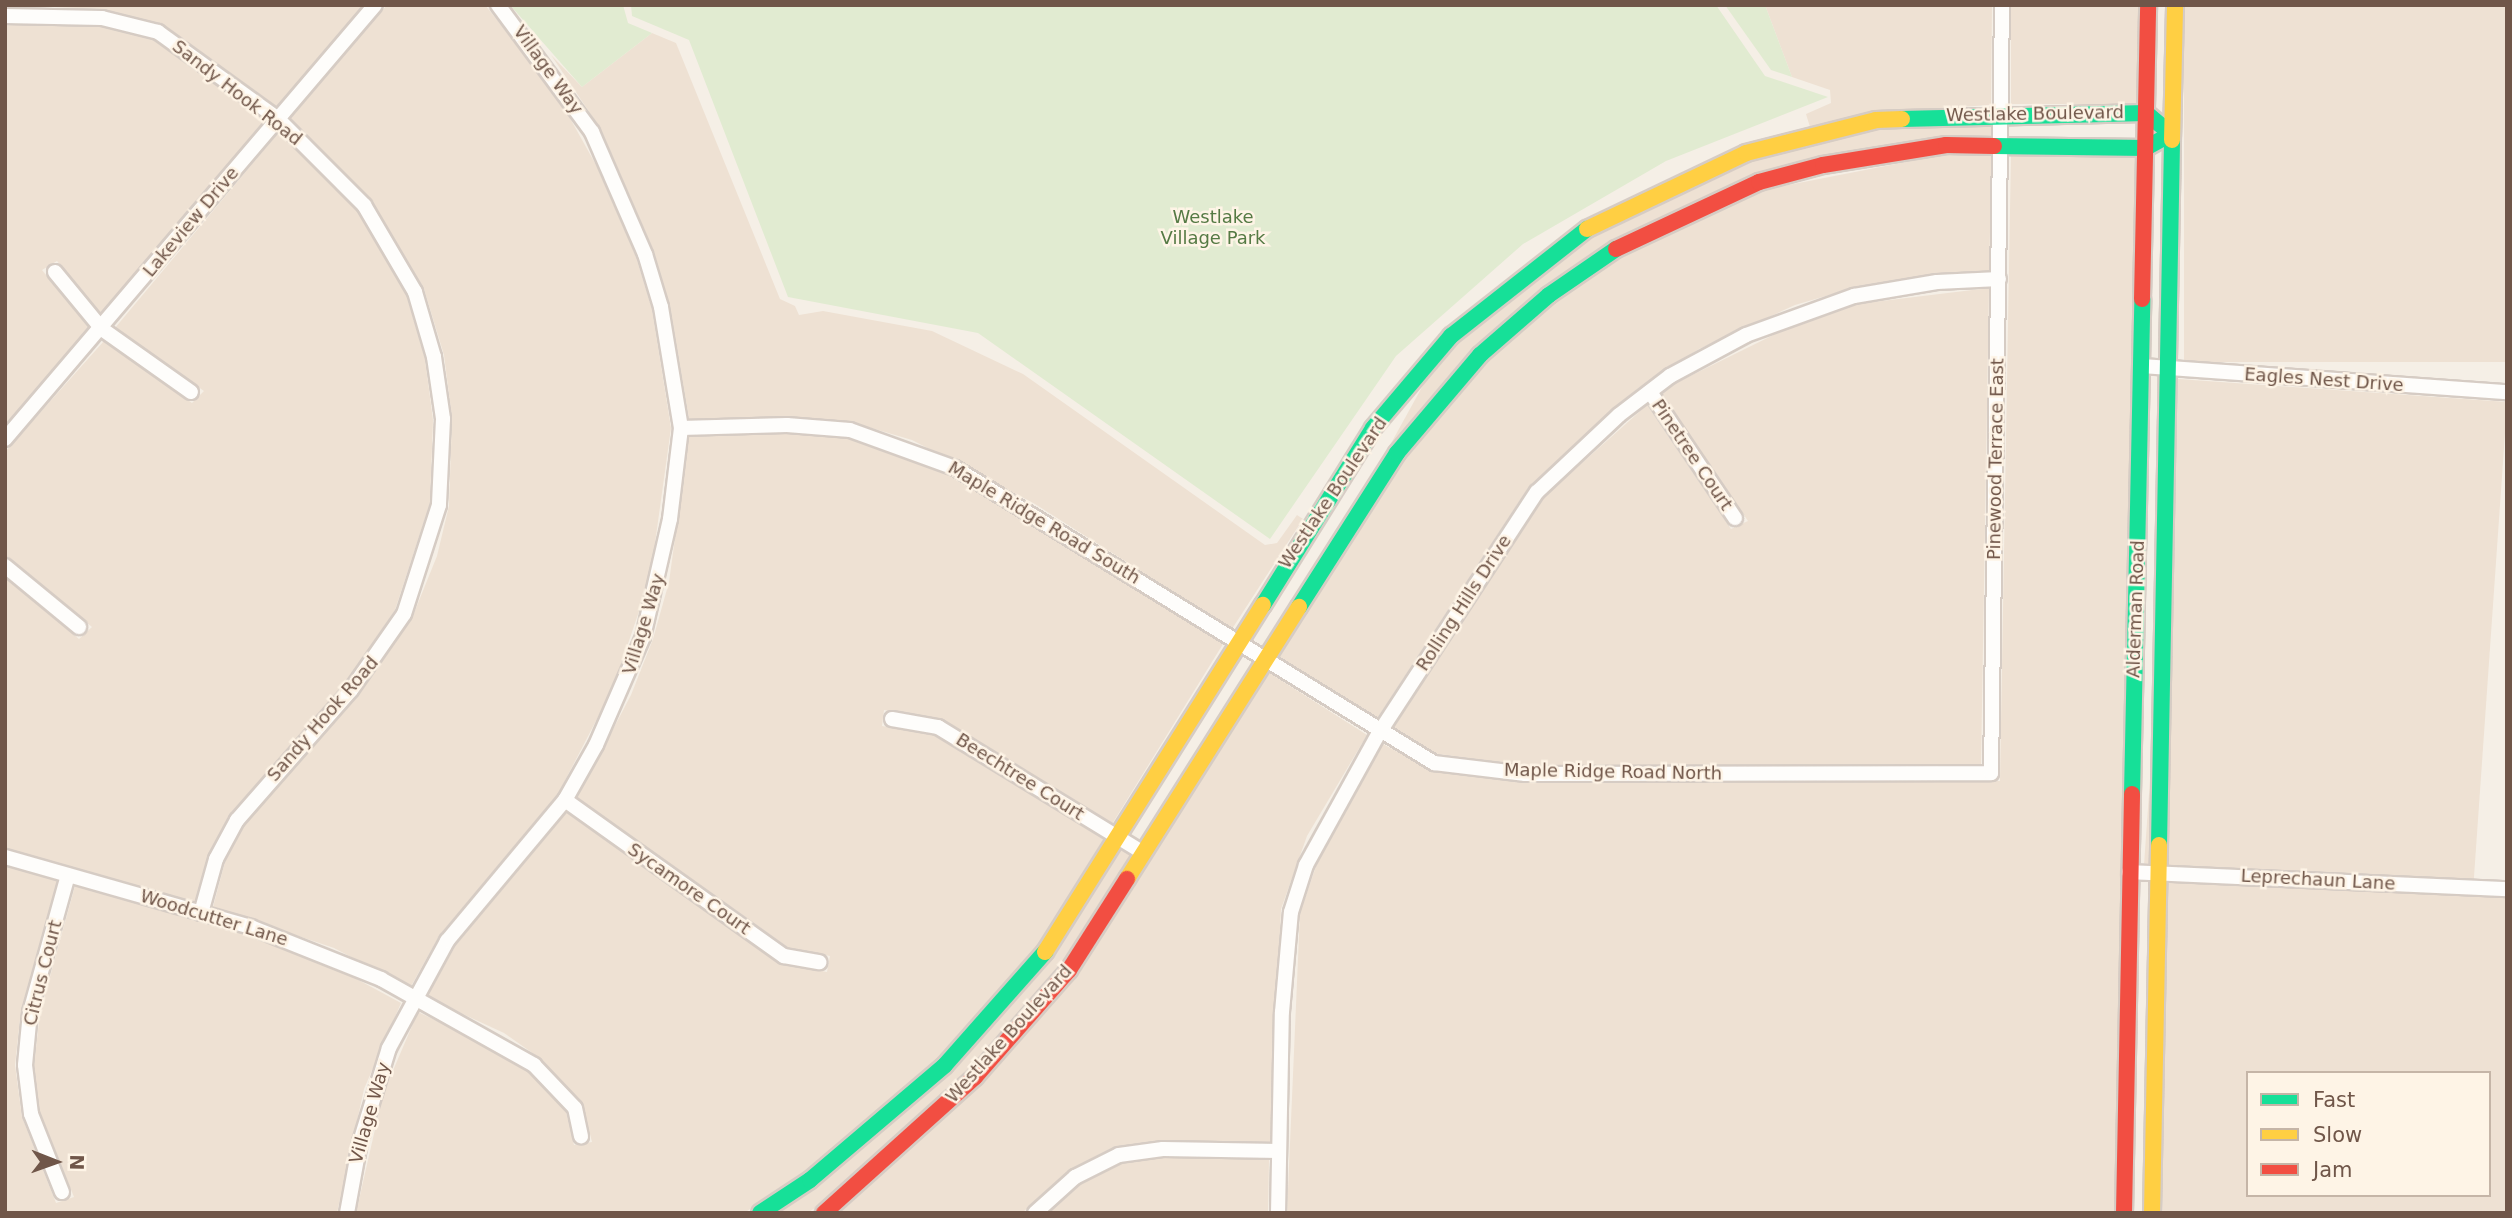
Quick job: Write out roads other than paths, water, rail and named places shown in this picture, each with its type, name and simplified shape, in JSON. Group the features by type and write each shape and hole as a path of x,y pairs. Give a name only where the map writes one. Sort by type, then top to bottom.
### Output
{"street":[{"name":"Lakeview Drive","path":"5,439 102,329 375,5"},
{"name":"Village Way","path":"347,1213 373,1092 414,1001 447,941 565,800 622,691 643,637 660,580 681,428 661,307 619,187 565,91 498,5"},
{"name":"Pinewood Terrace East","path":"1991,773 2002,5"},
{"name":"Alderman Road","path":"2124,1213 2148,5"},
{"name":"Alderman Road","path":"2152,1213 2175,5"},
{"name":"Sandy Hook Road","path":"5,16 102,18 158,32 278,119 364,205 415,292 434,357 443,419 439,505 404,614 352,690 237,820 216,859 201,913"},
{"name":"Westlake Boulevard","path":"760,1213 810,1180 945,1065 1046,951 1235,642 1373,428 1451,336 1605,216 1746,153 1875,120 2001,113 2146,113 2171,134"},
{"path":"2146,148 2171,134"},
{"name":"Westlake Boulevard","path":"824,1213 975,1077 1061,980 1396,453 1480,355 1560,288 1615,249 1759,181 1873,154 2002,146 2146,148"},
{"path":"55,272 102,329 191,392"},
{"name":"Rolling Hills Drive","path":"1278,1213 1291,912 1315,840 1380,733 1537,492 1650,392 1714,351 1798,313 1909,287 1998,279"},
{"name":"Eagles Nest Drive","path":"2142,366 2507,392"},
{"name":"Pinetree Court","path":"1650,392 1735,518"},
{"name":"Maple Ridge Road South","path":"681,428 787,425 850,430 908,447 1030,511 1265,660"},
{"path":"5,566 79,627"},
{"name":"Maple Ridge Road North","path":"1265,660 1380,733 1434,763 1525,774 1991,773"},
{"name":"Beechtree Court","path":"892,719 938,727 1142,852"},
{"name":"Sycamore Court","path":"565,800 785,956 819,962"},
{"name":"Woodcutter Lane","path":"5,858 201,913 331,956 414,1001 499,1041 534,1065 575,1108 581,1136"},
{"name":"Leprechaun Lane","path":"2129,872 2507,889"},
{"name":"Citrus Court","path":"62,1192 31,1114 25,1065 30,1012 68,875"},
{"path":"1035,1213 1075,1177 1119,1155 1163,1149 1279,1151"}],"park label":[{"name":"Westlake Village Park","path":"1213,228"}]}
